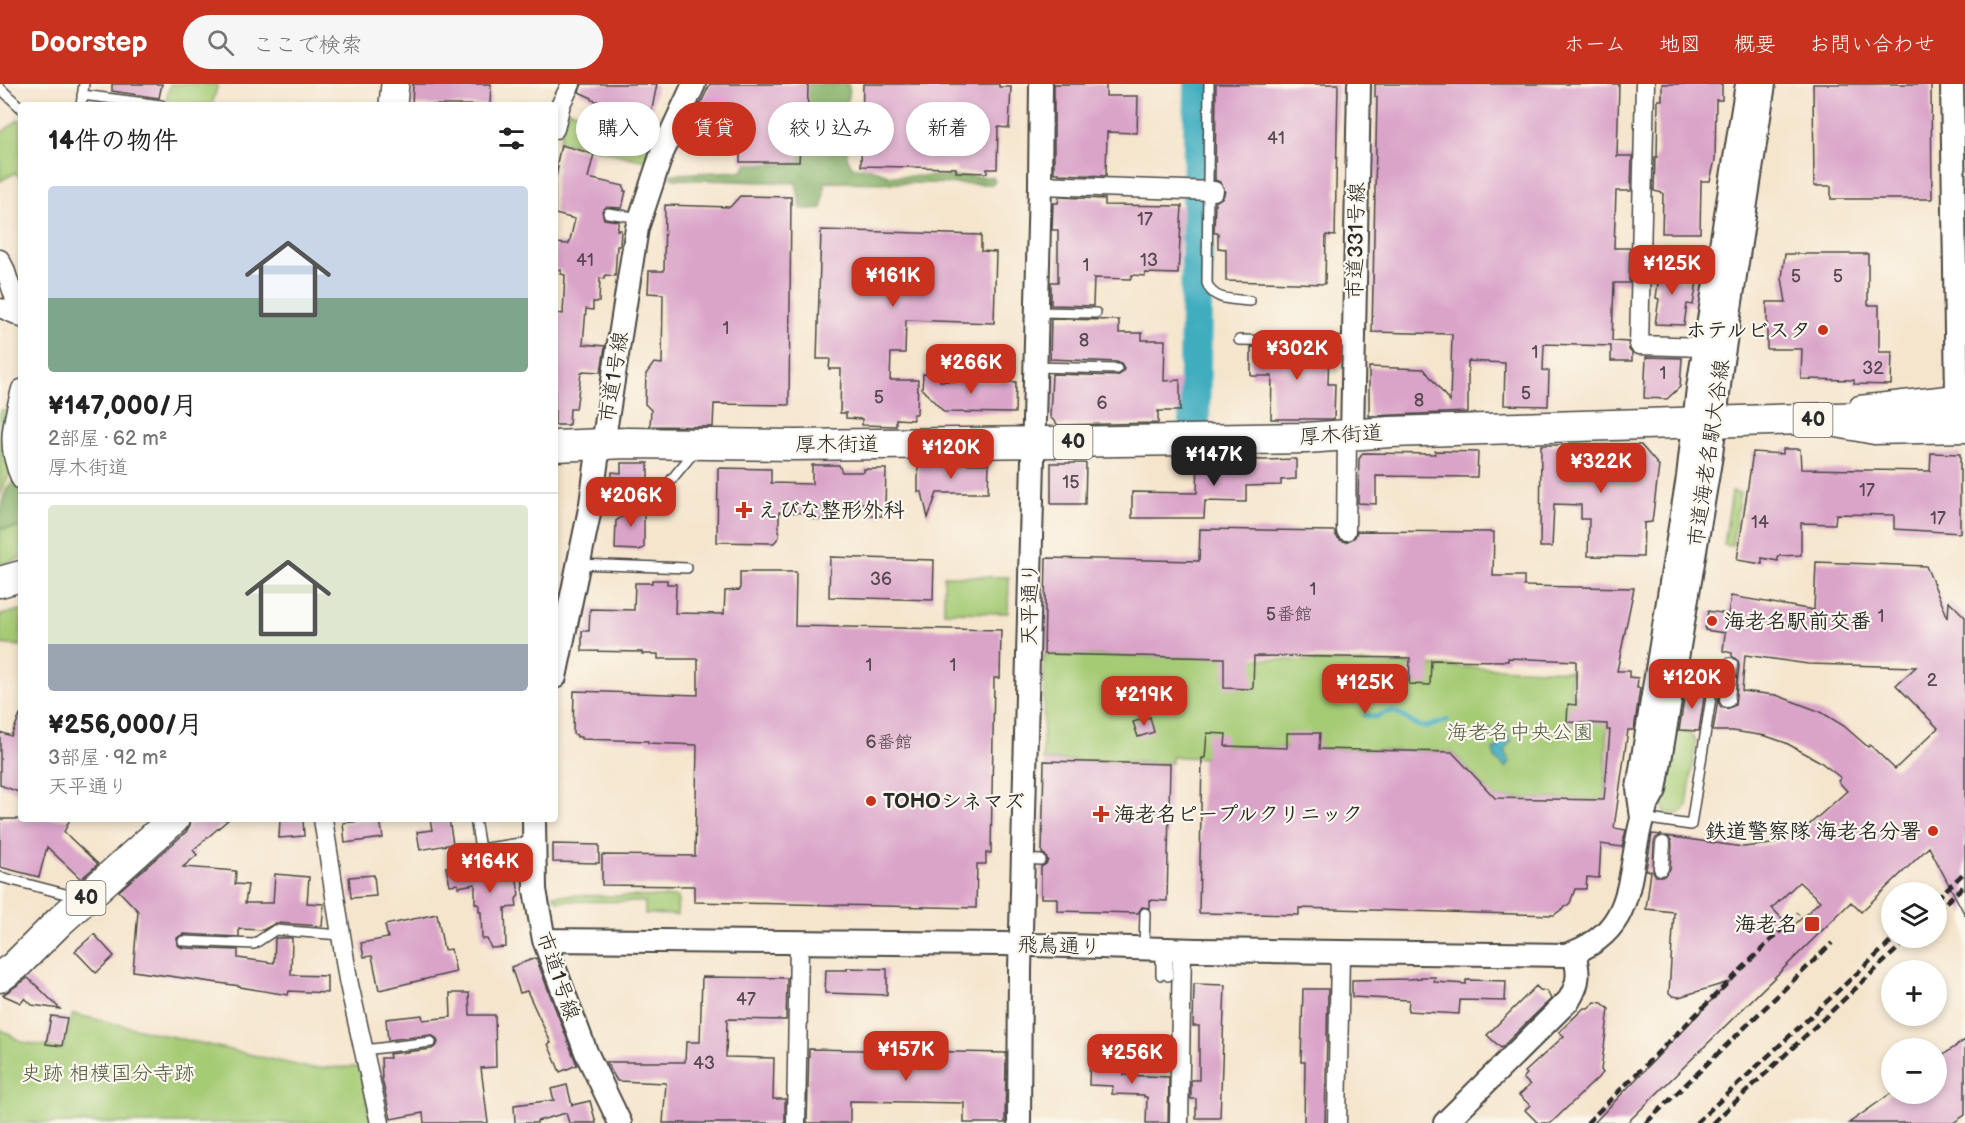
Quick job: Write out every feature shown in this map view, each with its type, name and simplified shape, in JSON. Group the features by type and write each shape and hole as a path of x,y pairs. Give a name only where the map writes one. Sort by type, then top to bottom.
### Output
{"main road":[{"path":"393,102 395,84"},
{"name":"厚木街道","path":"558,446 1033,443 1306,438 1911,416 1962,400"},
{"path":"0,582 18,577"},
{"name":"40","path":"0,977 15,966 171,822"}],"street":[{"path":"558,116 561,104 571,84"},
{"name":"市道1号線","path":"558,662 597,459 603,444 637,228 662,153 694,84"},
{"name":"天平通り","path":"1019,1123 1021,945 1033,860 1033,443 1041,84"},
{"name":"市道331号線","path":"1350,435 1359,84"},
{"path":"1645,84 1639,345 1705,346"},
{"name":"市道海老名駅大谷線","path":"1705,423 1705,346 1747,84"},
{"name":"市道海老名駅大谷線","path":"1574,952 1597,939 1611,926 1622,909 1630,885 1642,818 1638,788 1665,678 1688,477 1721,368 1764,84"},
{"path":"1799,420 1865,404 1962,400 1952,84"},
{"path":"1040,185 1203,191"},
{"path":"0,259 18,309"},
{"path":"0,308 18,317"},
{"path":"18,401 10,447 18,471"},
{"path":"1799,420 1874,435 1965,433"},
{"path":"1346,526 1350,435"},
{"path":"1727,700 1730,665"},
{"path":"323,822 348,980 380,1123"},
{"name":"市道1号線","path":"534,830 535,890 544,940 586,1052 620,1123"},
{"path":"1660,868 1663,844"},
{"name":"飛鳥通り","path":"544,940 1021,945 1340,953 1566,955 1574,952"},
{"path":"796,1123 799,943"},
{"path":"1164,949 1179,1123"},
{"path":"1445,1123 1569,1000 1576,989 1579,972 1574,952"},
{"path":"1337,1123 1340,953"}],"lane":[{"path":"84,84 82,100 114,102"},
{"path":"1209,84 1203,191 1208,288 1217,296 1250,301"},
{"path":"0,88 18,105"},
{"path":"608,213 640,218"},
{"path":"1037,312 1096,313"},
{"path":"1239,340 1354,342"},
{"path":"1035,367 1117,369"},
{"path":"592,494 656,495 662,491 700,444"},
{"path":"578,564 687,568"},
{"path":"1642,818 1691,825 1713,685 1665,678"},
{"path":"476,822 480,849 534,830"},
{"path":"0,877 85,899"},
{"path":"1145,913 1164,949 1164,976"},
{"path":"183,941 254,944 275,930 341,935"},
{"path":"364,1050 431,1042"}],"green space":[{"path":"170,84 218,84 213,102 166,102"},
{"path":"796,84 848,84 846,102 795,102"},
{"path":"568,110 576,112 576,145 559,141"},
{"path":"18,120 18,176 15,173 0,181 0,134"},
{"path":"624,156 647,156 645,161"},
{"path":"793,156 847,156 852,167 870,168 890,176 993,177 995,182 992,184 825,182 822,208 812,210 801,208 796,183 674,179 669,176 743,171 746,164 793,164"},
{"path":"0,410 10,411 12,468 0,496"},
{"path":"14,480 18,483 18,527 0,529 3,497"},
{"path":"1732,491 1740,493 1732,546 1724,545"},
{"path":"18,527 18,559 0,565 0,529"},
{"path":"944,576 1009,577 1008,613 944,612"},
{"path":"18,611 18,646 0,644 0,615"},
{"name":"海老名中央公園","path":"1044,654 1239,658 1571,671 1571,695 1609,696 1604,800 1495,798 1452,752 1218,746 1217,758 1172,757 1172,763 1043,760"},
{"path":"1673,731 1690,733 1696,741 1687,806 1682,813 1676,814 1665,812 1662,804"},
{"path":"553,895 678,897 677,915 645,914 645,902 558,901"},
{"name":"史跡 相模国分寺跡","path":"73,1014 309,1068 360,1067 371,1123 0,1123 0,1029 22,1042 63,1049"}],"water":[{"path":"1490,730 1506,731 1512,741 1506,748 1510,762 1506,768 1495,758 1493,750 1499,747 1501,741 1494,734 1486,737"}],"building":[{"path":"112,84 162,84 159,98 112,91"},
{"path":"413,84 491,84 490,102 412,102"},
{"path":"582,84 657,84 653,102 601,102 592,100 579,92"},
{"path":"710,84 808,84 808,102 768,102 768,156 799,156 799,162 740,162 740,156 756,156 756,102 701,102"},
{"path":"863,84 999,84 999,87 1011,87 1009,128 998,127 997,169 987,169 987,173 956,172 956,168 861,166 861,156 894,156 894,102 863,102"},
{"path":"1054,84 1106,84 1106,96 1138,96 1137,133 1107,132 1106,176 1054,173"},
{"path":"1216,84 1338,84 1335,236 1326,235 1325,284 1226,281 1226,249 1218,248 1218,233 1214,233 1215,202 1223,197 1225,191 1220,182 1215,180"},
{"path":"1375,84 1619,84 1617,156 1632,156 1631,191 1616,191 1614,248 1630,248 1629,283 1614,283 1612,341 1628,342 1632,361 1611,361 1611,346 1544,344 1543,370 1549,371 1548,406 1504,405 1505,363 1468,361 1468,412 1369,416 1369,367 1424,369 1450,402 1452,334 1372,332 1377,97 1375,97"},
{"path":"1662,84 1722,84 1722,100 1716,100 1715,160 1710,181 1701,181 1700,233 1662,233 1663,193 1654,191 1658,100 1662,100"},
{"path":"1813,84 1931,84 1932,199 1831,199 1831,186 1814,186"},
{"path":"561,145 576,149 576,156 594,156 588,178 624,186 624,191 626,191 622,208 606,207 602,211 604,219 619,221 617,230 621,230 620,246 617,246 615,276 605,275 604,279 600,278 599,302 593,302 593,310 586,309 583,344 605,346 601,372 583,371 581,373 576,409 570,409 569,425 558,425 558,313 563,314 565,275 558,270 558,243 569,244 575,219 558,215 558,167"},
{"path":"740,196 791,197 789,405 714,404 713,427 650,426 651,410 645,404 646,374 654,363 662,364 663,294 648,293 649,271 664,271 665,205 730,207"},
{"path":"1059,197 1105,199 1105,205 1182,206 1178,274 1145,273 1145,276 1132,275 1131,279 1094,278 1093,306 1051,305 1051,282 1058,282 1058,230 1052,230 1053,203 1058,203"},
{"path":"821,230 981,235 981,251 996,252 994,323 906,320 905,353 891,353 890,380 918,380 917,414 913,414 913,420 896,419 896,426 862,425 862,419 846,418 846,413 840,413 841,369 829,369 830,359 817,359"},
{"path":"1785,254 1868,254 1868,305 1879,305 1879,352 1892,352 1891,385 1854,384 1854,380 1801,379 1802,349 1767,349 1767,302 1786,302 1782,278"},
{"path":"1652,265 1679,270 1678,281 1697,282 1693,305 1687,304 1684,325 1655,324 1659,299 1656,298 1658,283 1652,283"},
{"path":"1051,319 1119,320 1119,333 1142,333 1142,340 1165,340 1164,381 1180,380 1180,411 1158,411 1158,423 1058,425 1050,417 1052,374 1117,376 1124,369 1117,362 1050,359"},
{"path":"1251,347 1329,348 1328,384 1335,384 1334,419 1271,419 1272,376 1251,376"},
{"path":"1646,357 1682,358 1680,387 1667,399 1644,398"},
{"path":"923,374 941,375 940,381 1016,382 1015,413 944,412 922,389"},
{"path":"1541,445 1641,445 1659,466 1652,522 1644,523 1643,557 1588,556 1589,519 1581,519 1581,505 1554,504 1552,547 1540,547"},
{"path":"1783,449 1800,449 1801,469 1930,471 1931,453 1960,454 1960,533 1894,529 1894,515 1836,514 1835,524 1801,523 1801,555 1778,556 1778,561 1762,558 1762,564 1737,560 1753,452 1783,454"},
{"path":"1435,451 1478,452 1477,477 1376,476 1376,504 1358,503 1359,459 1363,453 1435,454"},
{"path":"1198,458 1296,459 1296,479 1281,480 1281,485 1246,486 1246,502 1205,501 1204,518 1132,518 1132,492 1197,493"},
{"path":"621,463 648,463 648,489 611,489 612,472 621,473"},
{"path":"918,463 989,464 988,493 937,493 928,518 922,492 918,492"},
{"path":"1051,463 1086,463 1085,504 1051,504"},
{"path":"812,465 839,465 842,472 886,469 885,507 882,507 882,516 868,516 868,506 864,506 864,503 828,503 828,520 812,519 812,513 779,512 779,537 774,543 717,542 718,468 771,469 771,483 812,484"},
{"path":"644,503 644,548 639,550 615,549 616,521 624,515 625,504"},
{"path":"1200,529 1335,531 1340,540 1346,542 1355,537 1357,531 1494,532 1493,576 1524,576 1524,586 1634,588 1617,671 1629,671 1629,677 1638,678 1637,688 1640,688 1634,730 1628,730 1614,828 1626,830 1622,847 1601,844 1599,878 1587,877 1586,889 1575,889 1570,903 1554,915 1299,908 1299,915 1199,913 1202,758 1205,758 1207,733 1226,734 1225,746 1287,748 1287,733 1320,733 1319,749 1452,752 1495,798 1604,800 1610,730 1607,730 1607,724 1567,722 1568,704 1576,705 1576,661 1508,658 1508,661 1431,660 1430,685 1409,684 1410,658 1254,656 1253,689 1224,688 1224,658 1044,654 1046,558 1199,561"},
{"path":"830,557 934,560 933,600 829,597"},
{"path":"1816,562 1926,566 1948,618 1949,601 1965,617 1965,915 1929,847 1892,882 1881,882 1881,893 1861,912 1851,902 1627,1123 1594,1123 1729,982 1679,997 1669,993 1674,912 1646,909 1651,871 1646,870 1652,834 1662,835 1656,838 1654,843 1653,871 1656,876 1664,876 1670,869 1672,845 1671,840 1666,836 1743,847 1772,844 1802,831 1847,791 1838,781 1841,778 1819,761 1786,743 1766,736 1733,731 1713,731 1719,693 1721,707 1727,709 1735,705 1739,666 1732,653 1723,651 1725,633 1705,630 1708,611 1728,614 1731,596 1814,610","holes":["1745,655 1808,664 1916,667 1896,685 1938,728 1895,769 1870,745 1868,747 1844,726 1821,712 1776,695 1742,691","1799,882 1820,901 1791,928 1772,908"]},
{"path":"740,572 796,572 795,626 1001,630 1000,678 994,678 991,853 986,853 986,864 977,864 976,908 694,902 694,886 602,885 602,855 695,856 697,745 581,739 573,734 574,691 698,695 698,659 658,659 658,654 642,654 642,652 582,651 582,631 589,631 590,609 634,610 635,583 667,580 667,584 676,584 675,613 724,614 725,591 740,590"},
{"path":"1686,689 1705,691 1699,731 1679,730"},
{"path":"1150,717 1154,732 1138,737 1133,722"},
{"path":"18,720 18,792 0,785 0,732 11,736"},
{"path":"1044,761 1170,764 1167,901 1149,900 1149,908 1142,907 1138,913 1057,911 1057,898 1041,898 1041,867 1048,860 1042,853"},
{"path":"0,819 18,819 18,822 69,822 64,832 98,864 81,879 47,847 39,877 0,867"},
{"path":"190,822 226,822 193,850 197,855 183,867 236,871 235,884 248,885 245,903 273,903 275,874 309,877 307,903 324,904 322,926 276,923 263,930 239,929 239,937 183,934 177,938 177,945 183,948 238,950 238,958 274,963 275,938 292,938 291,975 327,976 327,993 289,991 288,995 133,971 138,911 119,891 186,832"},
{"path":"280,822 303,822 304,836 279,838"},
{"path":"380,822 383,838 345,843 343,823"},
{"path":"431,822 449,822 453,844 420,850 417,832 432,830"},
{"path":"553,844 599,845 599,863 553,862"},
{"path":"510,859 511,869 515,868 519,895 516,899 517,907 505,908 506,947 491,948 487,939 482,939 481,912 479,912 479,905 475,903 475,884 458,887 458,884 450,885 446,867"},
{"path":"374,875 376,896 351,898 349,877"},
{"path":"437,914 444,950 451,949 456,972 379,990 372,956 364,957 361,943 388,938 385,925"},
{"path":"94,934 114,956 96,973 75,951"},
{"path":"536,958 577,1065 560,1072 548,1044 551,1043 527,991 520,993 511,967"},
{"path":"847,968 887,969 887,995 825,993 826,970 847,970"},
{"path":"702,977 787,978 786,1020 727,1019 726,1057 774,1058 773,1099 785,1099 785,1123 663,1123 666,1083 617,1081 606,1062 685,1062 686,1042 700,1042"},
{"path":"1435,977 1434,982 1466,984 1466,980 1506,981 1505,1001 1460,1000 1459,1014 1408,1011 1409,1000 1352,997 1352,980"},
{"path":"28,978 60,1009 32,1005 25,998 21,1003 3,995"},
{"path":"1194,984 1225,985 1220,1118 1196,1118 1196,1099 1191,1099 1191,1080 1199,1080 1199,1026 1193,1026"},
{"path":"1536,986 1540,990 1547,991 1551,999 1501,1048 1487,1035"},
{"path":"1303,989 1328,989 1325,1123 1304,1123 1305,1062 1301,1062"},
{"path":"450,993 469,993 470,1015 495,1015 496,1067 481,1068 488,1123 424,1123 423,1113 391,1119 382,1079 381,1058 390,1058 389,1054 432,1049 438,1042 431,1035 388,1040 386,1019 422,1015 423,1020 451,1017"},
{"path":"1595,1002 1602,1003 1609,1009 1601,1070 1603,1073 1551,1123 1538,1123 1525,1110 1530,1105 1519,1095 1530,1085 1523,1078 1527,1074 1525,1072 1564,1036 1559,1032 1584,1008 1588,1008"},
{"path":"51,1016 67,1018 62,1046 46,1044"},
{"path":"1965,1040 1965,1115 1953,1123 1849,1123 1881,1100 1881,1104 1947,1104 1947,1052"},
{"path":"809,1049 1006,1053 1005,1123 964,1123 964,1103 850,1101 850,1123 807,1123"},
{"path":"1090,1054 1125,1056 1124,1075 1169,1077 1168,1123 1146,1123 1147,1097 1144,1095 1112,1094 1113,1086 1089,1085"},
{"path":"567,1085 572,1105 590,1101 596,1123 569,1123 566,1113 537,1121 537,1123 515,1123 514,1105 554,1100 551,1089"}],"waterway":[{"path":"1194,423 1200,84"},
{"path":"1365,715 1376,717 1394,712 1422,727 1447,720"}],"railway":[{"path":"1947,889 1965,872"},
{"path":"1947,901 1965,885"},
{"path":"1587,1123 1798,913"},
{"path":"1646,1123 1832,943"},
{"path":"1696,1123 1884,948"},
{"path":"1713,1123 1898,948"}],"place":[{"name":"ホテルビスタ","path":"1823,330"},
{"name":"えびな整形外科","path":"744,510"},
{"name":"海老名駅前交番","path":"1712,621"},
{"name":"TOHOシネマズ","path":"871,801"},
{"name":"海老名ピープルクリニック","path":"1101,814"},
{"name":"鉄道警察隊 海老名分署","path":"1933,831"},
{"name":"海老名","path":"1812,924"}]}
